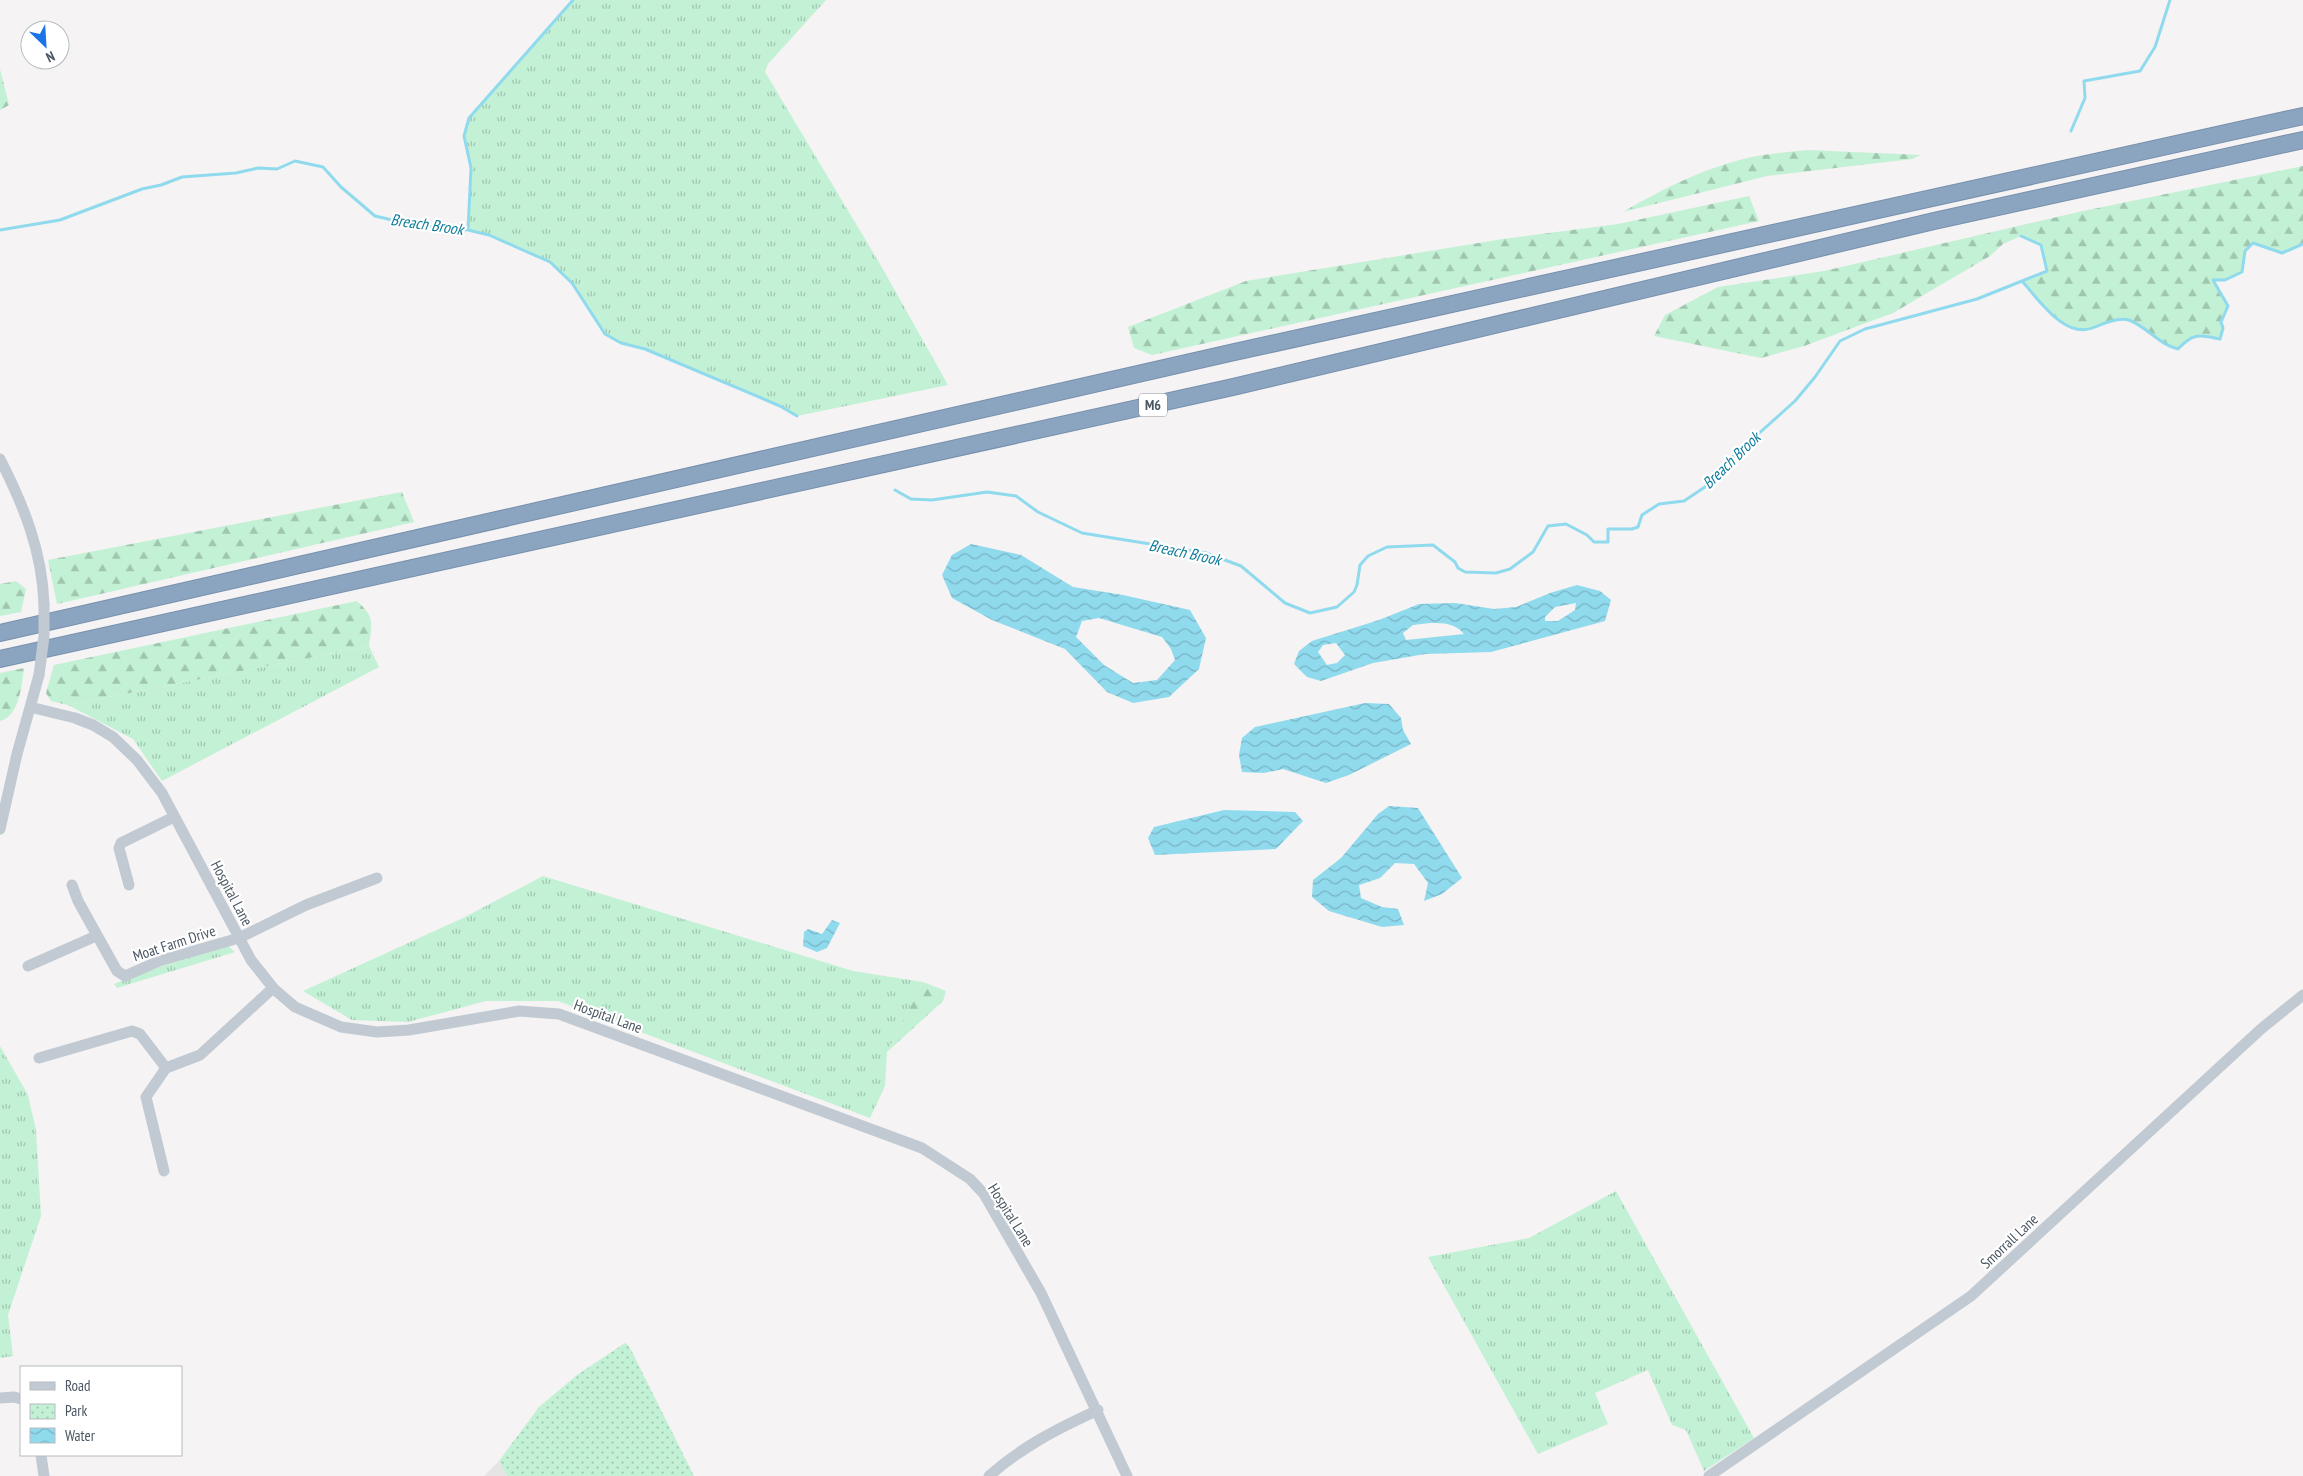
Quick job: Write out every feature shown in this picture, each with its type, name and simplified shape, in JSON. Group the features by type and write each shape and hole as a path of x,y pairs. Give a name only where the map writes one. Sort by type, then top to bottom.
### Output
{"highway":[{"name":"M6","path":"0,633 1220,355 2303,116"},
{"name":"M6","path":"0,659 1233,387 1934,221 2303,140"}],"street":[{"path":"0,459 26,512 40,568 44,604 44,636 39,675 17,754 0,829"},
{"name":"Hospital Lane","path":"30,707 75,718 93,725 113,737 126,748 151,776 251,960 284,999 307,1014 341,1027 359,1031 401,1031 520,1011 559,1014 922,1148 970,1179 984,1194 1041,1293 1098,1410 1127,1476"},
{"path":"129,885 119,848 121,843 174,816"},
{"path":"239,938 306,906 377,878"},
{"path":"28,966 96,936 72,885"},
{"name":"Moat Farm Drive","path":"96,936 117,971 125,976 159,961 239,938"},
{"path":"164,1171 146,1098 166,1068 200,1054 273,988"},
{"name":"Smorrall Lane","path":"1709,1476 1971,1296 2261,1029 2303,995"},
{"path":"39,1058 132,1031 140,1034 166,1068"},
{"path":"0,1398 20,1399"},
{"path":"989,1476 1006,1461 1045,1434 1098,1410"},
{"path":"41,1456 44,1476"}],"shaded area":[{"path":"499,1461 507,1476 484,1476"}],"green space":[{"path":"573,0 826,0 768,64 765,72 880,264 948,385 797,416 780,406 645,349 614,340 602,330 573,283 563,273 525,249 468,230 471,168 464,136 469,118"},
{"path":"0,69 9,105 0,110"},
{"path":"1807,150 1921,155 1912,159 1767,176 1623,212 1671,186 1722,165 1757,156"},
{"path":"2303,166 2303,244 2282,253 2253,243 2245,251 2242,272 2225,280 2213,281 2228,306 2221,322 2223,328 2220,339 2197,336 2188,340 2178,349 2165,344 2136,323 2125,319 2114,320 2084,330 2067,326 2042,304 2022,281 2047,271 2041,245 2021,236 2003,244 1990,256 1893,313 1804,346 1761,358 1654,336 1665,315 1718,287 1824,271 2083,211"},
{"path":"1749,196 1759,221 1152,355 1134,348 1128,327 1246,281 1503,239 1618,224"},
{"path":"402,492 414,522 57,604 48,560"},
{"path":"16,581 26,589 21,612 0,616 0,584"},
{"path":"357,601 367,612 371,621 369,646 68,705 51,701 46,693 54,665"},
{"path":"369,646 379,667 162,781 133,739 68,705"},
{"path":"24,668 21,691 15,707 6,718 0,721 0,673"},
{"path":"543,876 853,971 923,982 887,1052 885,1086 870,1118 558,1001 486,1001 408,1022 352,1020 303,991 463,918"},
{"path":"228,946 235,952 117,988 114,984 149,970"},
{"path":"923,982 946,991 943,1001 887,1052"},
{"path":"0,1046 28,1095 36,1130 41,1216 8,1315 13,1356 0,1358"},
{"path":"1616,1191 1754,1438 1704,1471 1686,1430 1672,1425 1648,1370 1595,1393 1608,1424 1538,1454 1428,1257 1529,1238"},
{"path":"625,1343 629,1346 694,1476 507,1476 499,1461 539,1407 577,1375"}],"water":[{"path":"971,544 1021,555 1073,587 1123,595 1190,610 1206,638 1199,669 1169,697 1133,703 1107,692 1065,649 992,620 952,598 942,575 952,555","holes":["1099,618 1162,637 1171,649 1175,660 1157,680 1133,683 1104,665 1076,637 1082,621"]},
{"path":"1577,585 1600,591 1611,600 1605,621 1491,652 1425,654 1373,663 1321,681 1307,677 1294,664 1299,651 1312,641 1379,620 1419,604 1455,603 1494,609 1516,607 1550,593","holes":["1576,603 1575,610 1558,621 1545,621 1545,617 1555,607","1445,624 1461,630 1464,634 1406,640 1403,633 1413,625","1336,643 1345,655 1337,663 1327,665 1318,652 1323,645"]},
{"path":"1365,703 1389,704 1401,718 1403,730 1411,744 1349,775 1326,783 1283,769 1264,773 1242,772 1239,755 1242,738 1255,727"},
{"path":"1389,806 1418,808 1462,878 1442,894 1424,901 1428,883 1414,864 1395,863 1380,878 1359,885 1361,898 1382,907 1398,909 1404,925 1382,927 1329,911 1312,897 1313,880 1341,858 1378,814"},
{"path":"1224,810 1295,812 1303,821 1276,849 1155,855 1148,838 1154,827"},
{"path":"832,920 840,923 827,948 817,952 803,946 804,932 808,929 822,934"}],"waterway":[{"path":"468,230 471,168 464,136 469,118 573,0"},
{"path":"2071,131 2085,98 2084,81 2140,71 2155,47 2170,0"},
{"name":"Breach Brook","path":"0,230 60,220 142,189 161,185 182,177 236,173 258,168 277,169 295,161 323,167 341,187 375,216 414,225 468,230 489,235 550,262 572,283 605,334 621,343 645,349 780,406 797,416"},
{"path":"2021,236 2041,245 2047,271 2022,281"},
{"name":"Breach Brook","path":"895,490 911,499 932,500 987,492 1016,496 1038,512 1082,533 1206,553 1241,566 1285,603 1310,613 1337,607 1354,592 1360,565 1368,556 1387,547 1433,545 1465,572 1496,573 1510,569 1533,552 1548,526 1566,524 1587,535 1594,542 1608,542 1608,529 1632,529 1638,527 1642,515 1659,504 1684,501 1705,487 1719,469 1795,401 1815,377 1840,341 1865,329 1977,299 2022,281 2045,308 2064,324 2084,330 2107,322 2125,319 2136,323 2165,344 2178,349 2188,340 2197,336 2220,339 2223,328 2221,322 2228,306 2213,280 2225,280 2242,272 2245,251 2253,243 2282,253 2303,244"}]}
